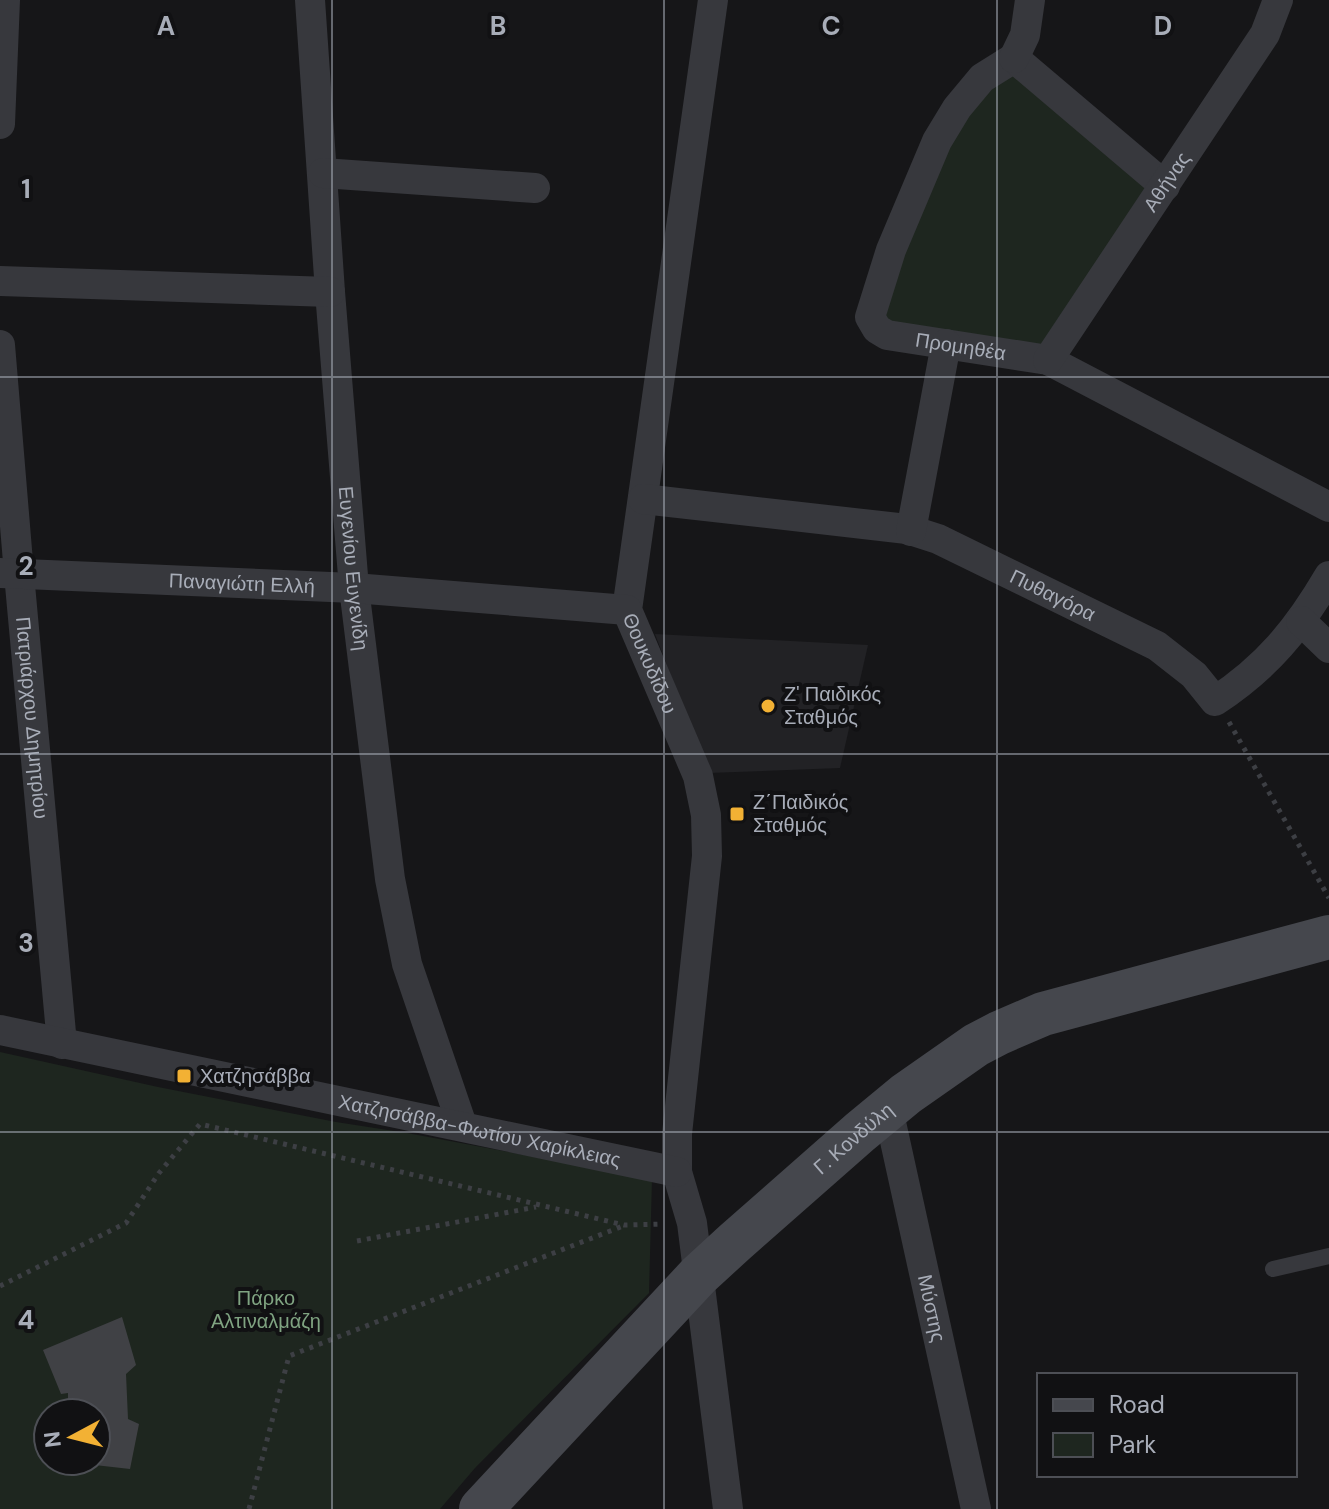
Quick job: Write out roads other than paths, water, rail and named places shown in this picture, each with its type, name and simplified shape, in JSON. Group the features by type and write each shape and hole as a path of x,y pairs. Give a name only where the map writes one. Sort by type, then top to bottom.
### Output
{"street":[{"path":"0,124 5,0"},
{"name":"Ευγενίου Ευγενίδη","path":"310,0 354,588 390,879 416,993 462,1125"},
{"name":"Θουκυδίδου","path":"713,0 627,610 698,776 706,815 707,856 677,1134 677,1172 692,1223 728,1509"},
{"path":"1030,0 1025,35 1014,58 1165,186"},
{"name":"Αθήνας","path":"1048,360 1265,34 1278,0"},
{"name":"Προμηθέα","path":"1014,58 982,78 957,108 937,141 891,250 870,317 877,329 887,335 1048,360 1329,507"},
{"path":"323,173 535,188"},
{"path":"0,281 330,292"},
{"path":"911,531 946,344"},
{"name":"Πατριάρχου Δημητρίου","path":"0,345 9,573 62,1044"},
{"name":"Πυθαγόρα","path":"643,499 911,531 938,539 1157,646 1194,675 1215,701 1255,672 1301,621"},
{"name":"Παναγιώτη Ελλή","path":"9,573 354,588 627,610"},
{"path":"1329,576 1301,621 1329,648"},
{"name":"Γ. Κονδύλη","path":"481,1509 699,1275 888,1109 976,1045 1043,1014 1329,937"},
{"name":"Χατζησάββα-Φωτίου Χαρίκλειας","path":"0,1030 677,1172"},
{"name":"Μύστης","path":"888,1109 976,1509"}],"lane":[{"path":"1273,1269 1329,1256"}],"place":[{"name":"Ζ' Παιδικός Σταθμός","path":"768,706"},
{"name":"Ζ΄Παιδικός Σταθμός","path":"737,814"},
{"name":"Χατζησάββα","path":"184,1076"}],"park label":[{"name":"Πάρκο Αλτιναλμάζη","path":"266,1310"}]}
